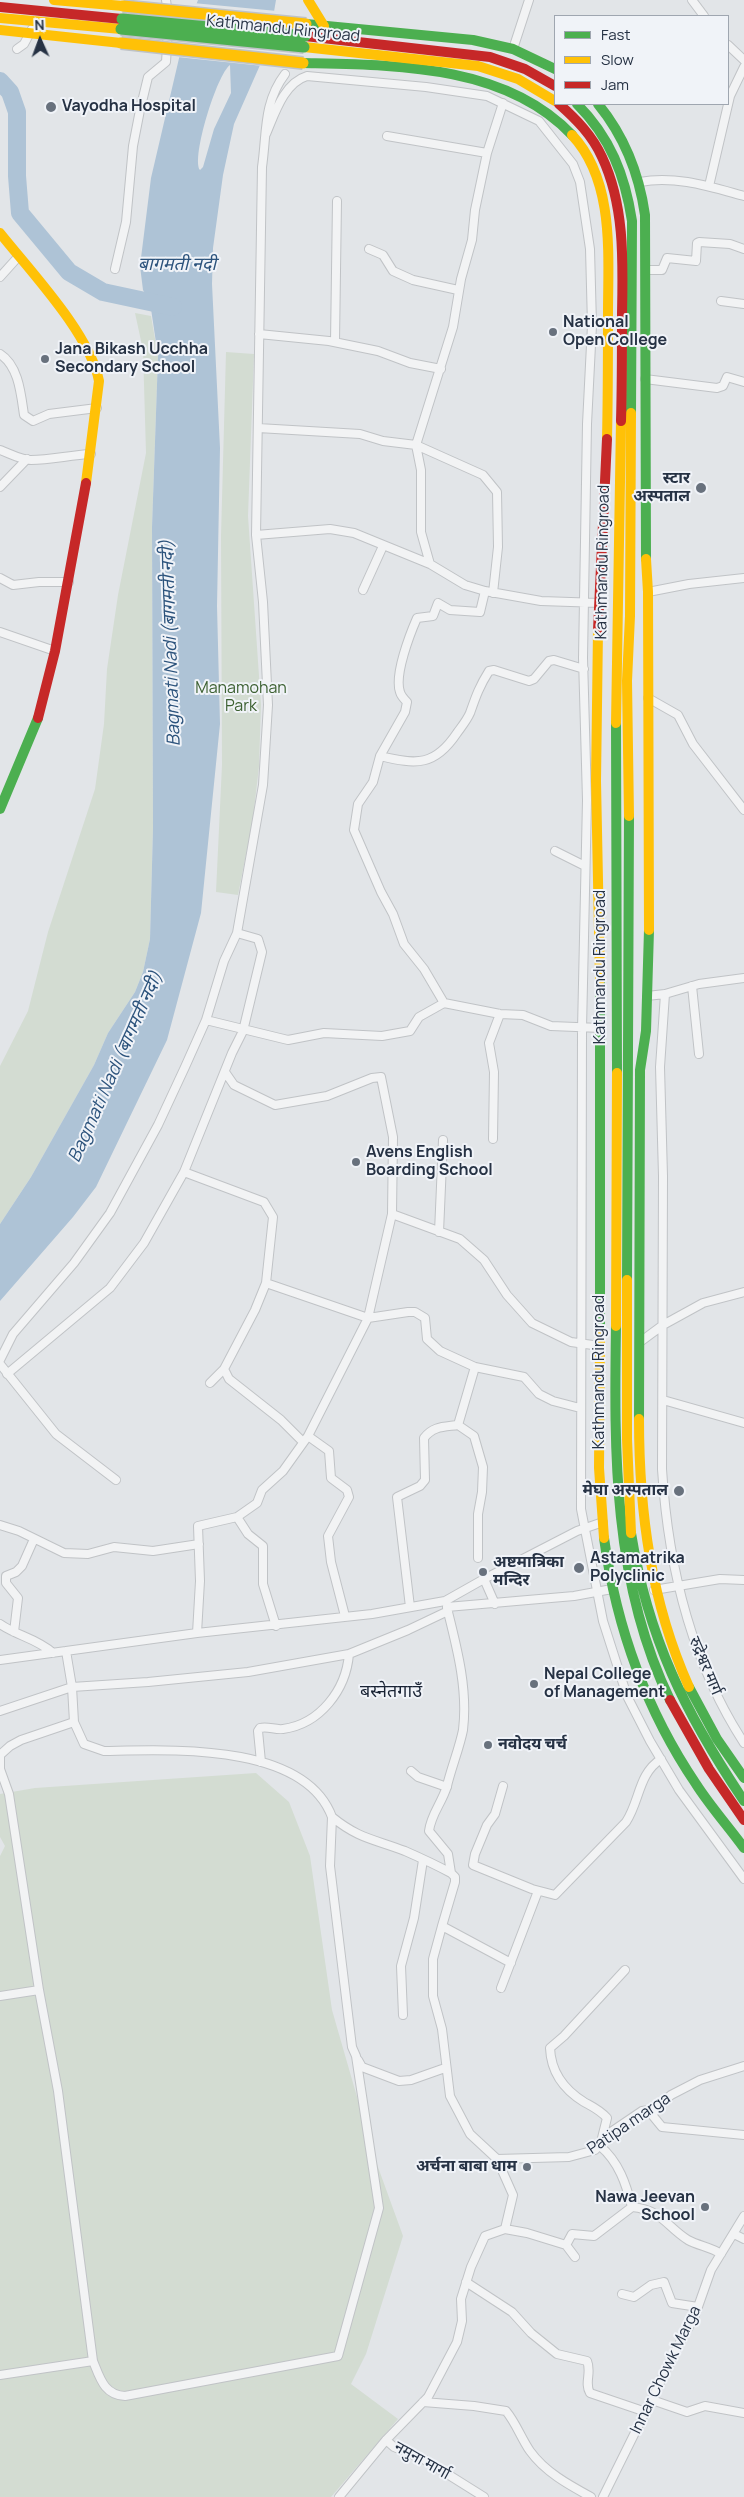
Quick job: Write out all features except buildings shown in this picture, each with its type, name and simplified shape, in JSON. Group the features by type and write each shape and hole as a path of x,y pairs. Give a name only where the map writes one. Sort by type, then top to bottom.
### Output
{"main road":[{"path":"54,0 473,40 513,49 554,69"},
{"path":"308,0 324,26"},
{"path":"33,16 120,43 302,63 346,64 482,81 526,99 563,124 577,140 598,182 604,205 608,249 614,462 600,603 596,676 596,852 601,1028 598,1422 603,1522 612,1589 639,1676 660,1722 697,1787 744,1848"},
{"name":"Kathmandu Ringroad","path":"4,18 33,16 305,42 490,57 525,69 554,85"},
{"name":"Kathmandu Ringroad","path":"305,42 478,66 518,79 554,100"},
{"name":"Kathmandu Ringroad","path":"560,105 580,123 598,149 608,170 619,208 623,262 614,462 620,609 616,681 618,1030 615,1435 619,1514 634,1603 647,1647 662,1685 696,1748 744,1820"},
{"name":"Kathmandu Ringroad","path":"578,105 603,132 622,173 629,195 633,245 630,616 627,681 629,794 627,1410 631,1528 645,1602 652,1628 673,1683 695,1727 744,1801"},
{"path":"599,105 617,130 634,164 640,182 645,215 644,534 648,592 649,946 646,1031 640,1070 641,1502 646,1550 654,1590 673,1649 693,1694 744,1778"},
{"path":"0,233 83,339 91,353 99,381 90,454 55,652 38,719 0,809"},
{"path":"631,431 645,432"}],"street":[{"path":"115,269 126,222 133,146 148,76 166,62 168,9 166,0"},
{"path":"513,49 529,0"},
{"path":"692,0 703,15"},
{"path":"17,49 24,44 33,16"},
{"path":"729,46 744,60"},
{"path":"729,100 744,67"},
{"path":"0,1360 13,1334 74,1263 110,1213 158,1125 206,1020 224,961 237,933 263,785 268,705 263,602 256,535 262,167 266,134 266,112 272,93 285,74"},
{"path":"266,134 284,96 294,82 307,76 426,87 487,96 539,121 573,164 580,182 590,249 591,342 587,424 584,602 588,800 582,1029 581,1509 596,1593 627,1696 661,1759 697,1816 744,1879"},
{"path":"430,564 421,532 421,470 416,445 425,410 441,368 453,327 458,290 472,240 475,210 487,154 503,103"},
{"path":"709,186 728,105"},
{"path":"387,136 487,154"},
{"path":"640,182 658,179 709,186 744,196"},
{"path":"335,342 337,201"},
{"path":"646,270 662,270 667,258 696,261 697,243 699,242 730,244 744,249"},
{"path":"369,248 383,255 393,272 413,280 458,290"},
{"path":"590,249 608,249"},
{"path":"0,277 18,257"},
{"path":"721,301 744,304"},
{"path":"259,334 335,342 378,351 410,363 441,368"},
{"path":"0,354 8,359 14,371 24,415 33,421 49,414 97,408"},
{"path":"644,378 717,388 723,386 728,377 744,382"},
{"path":"258,428 360,434 382,441 416,445 483,475 496,492 498,546 489,592 480,612 450,610 438,604 433,616 417,618 405,643 399,681 400,693 407,702 405,712 380,756 373,782 358,804 354,830 381,892 393,914 404,944 424,970 444,1003"},
{"path":"0,450 27,459 52,457 64,459 74,455 90,454"},
{"path":"0,487 27,459"},
{"path":"256,535 330,529 354,533 430,564 465,585 489,592 541,601 600,603"},
{"path":"363,590 372,564 382,546"},
{"path":"0,578 13,586 39,582 68,582"},
{"path":"648,592 690,584 744,578"},
{"path":"0,632 55,652"},
{"path":"380,756 396,760 421,761 439,755 449,746 469,715 477,690 489,671 494,670 529,681 534,679 549,661 554,660 584,669"},
{"path":"648,698 678,715 693,744 744,810"},
{"path":"555,851 585,866"},
{"path":"8,1374 110,1288 144,1243 184,1172 224,1072 243,1031 262,952 258,939 237,933"},
{"path":"647,996 665,994 692,986 744,978"},
{"path":"692,986 699,1054"},
{"name":"रुद्रेश्वर मार्ग","path":"665,994 660,1067 663,1176 662,1468 665,1515 678,1585 691,1636 708,1677 744,1743"},
{"path":"206,1020 243,1031 288,1040 324,1034 345,1036 397,1034 410,1031 419,1018 444,1003 500,1014 523,1015 551,1026 582,1029 601,1028"},
{"path":"493,1139 494,1072 489,1043 500,1014"},
{"path":"197,1633 200,1581 198,1526 237,1517 257,1503 262,1490 283,1471 305,1438 368,1318 392,1214 393,1136 381,1077 372,1078 327,1096 275,1105 234,1086 224,1072"},
{"path":"439,1232 443,1140"},
{"path":"184,1172 264,1202 273,1217 266,1283 255,1310 224,1369 210,1383"},
{"path":"392,1214 460,1239 484,1260 507,1295 532,1323 571,1342 600,1346"},
{"path":"266,1283 368,1318 415,1312 425,1318 428,1340 440,1351 475,1367 524,1377 539,1394 553,1401 580,1408"},
{"path":"640,1342 663,1325 703,1303 744,1292"},
{"path":"0,1364 56,1434 116,1480"},
{"path":"458,1425 475,1367"},
{"path":"224,1369 229,1379 281,1420 305,1438 329,1451 331,1478 347,1490 349,1497 328,1536 331,1562 346,1616"},
{"path":"662,1400 744,1423"},
{"path":"410,1606 397,1497 420,1486 425,1480 424,1438 433,1428 458,1425 474,1436 482,1467 482,1492 478,1514 478,1558"},
{"path":"237,1517 248,1534 263,1546 263,1584 276,1626"},
{"path":"0,1711 72,1687 248,1672 349,1654 408,1630 447,1607 484,1579 507,1565 603,1522"},
{"path":"0,1525 19,1530 64,1553 88,1554 114,1547 153,1551 199,1544"},
{"path":"14,1632 18,1598 6,1583 6,1576 16,1572 22,1566 34,1539"},
{"path":"484,1579 495,1604"},
{"path":"654,1590 720,1579 744,1580"},
{"path":"0,1660 167,1639 197,1633 276,1626 410,1606 447,1607 495,1604 596,1593 612,1589"},
{"path":"447,1607 460,1662 464,1706 462,1732 442,1803 431,1818 429,1831 448,1854 451,1872"},
{"path":"0,1624 14,1632 28,1636 53,1653"},
{"path":"66,1651 72,1687 74,1722 84,1744 104,1751 217,1752 261,1762 281,1770 316,1790 323,1798 332,1817 348,1830 365,1839 406,1852 451,1872 455,1877 432,1971 433,1996 444,2041 445,2068 450,2096 470,2134 497,2159 513,2195 505,2229"},
{"path":"261,1762 260,1728 284,1729 323,1711 333,1700 349,1654"},
{"path":"74,1722 21,1740 10,1746 0,1755 0,1769 9,1794 24,1878 39,1990 58,2091 93,2361 104,2386 114,2396 125,2396 338,2356 379,2208 356,2056"},
{"path":"503,1786 495,1814 487,1825 475,1854 473,1865 538,1891 555,1895 596,1851 614,1836 632,1813 643,1777 661,1759"},
{"path":"411,1771 418,1778 447,1787"},
{"path":"332,1817 330,1866 352,2047 356,2056 362,2067 398,2081 412,2080 445,2068"},
{"path":"403,2015 401,1966 414,1918 423,1860"},
{"path":"501,1988 538,1891"},
{"path":"442,1926 511,1963"},
{"path":"625,1970 564,2036 550,2048 550,2066 570,2094 600,2110 607,2118 600,2146 609,2153 622,2174 632,2207"},
{"path":"0,1996 39,1990"},
{"name":"Patipa marga","path":"497,2159 570,2157 595,2150 611,2132 642,2111 655,2109 671,2095 700,2080 744,2066"},
{"path":"655,2109 653,2116 662,2127 744,2135"},
{"path":"566,2245 572,2234 594,2236 632,2207 647,2209 658,2214 688,2240 721,2254"},
{"name":"Innar Chowk Marga","path":"603,2497 698,2307 702,2292 721,2254 744,2216"},
{"path":"338,2497 386,2440 428,2397 457,2342 462,2321 461,2299 485,2236 505,2229 527,2233 566,2245 575,2257"},
{"path":"734,2234 744,2239"},
{"path":"466,2282 512,2312 531,2333 557,2354 587,2361 590,2367 588,2389 590,2394 646,2412"},
{"path":"622,2294 634,2297 651,2286 664,2282 672,2303 698,2307"},
{"path":"0,2375 93,2361"},
{"path":"652,2400 687,2412 705,2406 744,2413"},
{"path":"423,2402 474,2406 506,2411 514,2421 531,2452 553,2475 591,2497"},
{"name":"नमुना मार्गा","path":"386,2440 394,2447 425,2460 484,2497"}],"green space":[{"path":"135,313 151,316 158,356 152,527 153,828 150,939 143,972 135,992 108,1033 94,1065 31,1177 0,1224 0,1066 28,1011 48,932 95,789 104,724 107,669 118,595 146,453 143,350"},
{"name":"Manamohan Park","path":"226,352 254,354 248,516 261,705 259,766 253,819 238,895 216,892 222,765 221,536"},
{"path":"256,1773 289,1802 310,1856 332,2010 374,2156 403,2236 366,2354 351,2384 398,2419 331,2497 0,2497 0,1856 5,1846 0,1837 0,1794 35,1788"}],"water":[{"name":"बागमती नदी","path":"198,0 276,0 268,47 234,124 223,175 213,248 212,284 220,448 217,606 220,724 201,913 167,1040 96,1187 73,1217 0,1301 0,1224 31,1177 94,1065 108,1033 135,992 143,972 150,939 153,828 152,527 158,356 150,302 143,290 140,266 151,178 184,37","holes":["230,65 231,93 214,129 203,167 200,170 198,162 199,150 207,116 212,99"]}],"pier":[{"path":"193,3 277,11 270,48 263,66 177,57 181,36"}],"waterway":[{"path":"0,81 10,92 17,112 17,176 20,213 69,272 103,292 173,307"}],"traffic: fast":[{"path":"122,19 305,36"},
{"path":"306,24 473,40 513,49 554,69"},
{"path":"121,29 304,47"},
{"path":"303,63 410,68 446,73 481,82 514,94 545,112 572,135"},
{"path":"578,105 599,130 614,158 625,188 632,221 631,413"},
{"path":"599,105 616,129 635,170 645,215 646,559"},
{"path":"0,809 38,718"},
{"path":"616,723 617,1073"},
{"path":"627,1280 629,816"},
{"path":"639,1419 640,1070 646,1031 649,930"},
{"path":"600,980 600,1331"},
{"path":"616,1326 617,1469 627,1563 637,1610 651,1656 670,1700"},
{"path":"631,1533 638,1571 648,1607 672,1673 704,1737 744,1801"},
{"path":"604,1538 616,1603 625,1635 648,1697 678,1756 707,1800 744,1848"},
{"path":"689,1687 717,1739 744,1778"}],"traffic: slow":[{"path":"54,0 123,6"},
{"path":"308,0 324,26"},
{"path":"123,6 306,24"},
{"path":"0,18 121,29"},
{"path":"0,30 121,43"},
{"path":"121,43 303,63"},
{"path":"304,47 478,66 518,79 554,100"},
{"path":"572,135 586,153 596,174 606,220 608,243 607,439"},
{"path":"0,233 58,304 84,344 93,363 99,381 86,483"},
{"path":"629,816 627,681 630,616 631,413"},
{"path":"616,723 621,421"},
{"path":"646,559 648,592 649,930"},
{"path":"598,630 596,781 600,980"},
{"path":"616,1326 617,1073"},
{"path":"627,1280 627,1439 631,1533"},
{"path":"600,1331 599,1468 604,1538"},
{"path":"639,1419 641,1488 656,1589 676,1655 689,1687"}],"traffic: jam":[{"path":"0,7 122,19"},
{"path":"305,36 490,57 525,69 554,85"},
{"path":"560,105 588,135 602,157 610,176 619,214 623,274 621,421"},
{"path":"598,630 607,439"},
{"path":"38,718 55,651 86,483"},
{"path":"670,1700 709,1769 744,1820"}],"place":[{"name":"Vayodha Hospital","path":"51,107"},
{"name":"National Open College","path":"553,332"},
{"name":"Jana Bikash Ucchha Secondary School","path":"45,359"},
{"name":"स्टार अस्पताल","path":"701,488"},
{"name":"Avens English Boarding School","path":"356,1162"},
{"name":"मेघा अस्पताल","path":"679,1491"},
{"name":"Astamatrika Polyclinic","path":"579,1568"},
{"name":"अष्टमात्रिका मन्दिर","path":"483,1572"},
{"name":"Nepal College of Management","path":"534,1684"},
{"name":"नवोदय चर्च","path":"488,1745"},
{"name":"अर्चना बाबा धाम","path":"527,2167"},
{"name":"Nawa Jeevan School","path":"705,2207"}],"district":[{"name":"बस्नेतगाउँ","path":"391,1692"}],"water label":[{"name":"Bagmati Nadi (बागमती नदी)","path":"171,643"},
{"name":"Bagmati Nadi (बागमती नदी)","path":"116,1067"}]}
